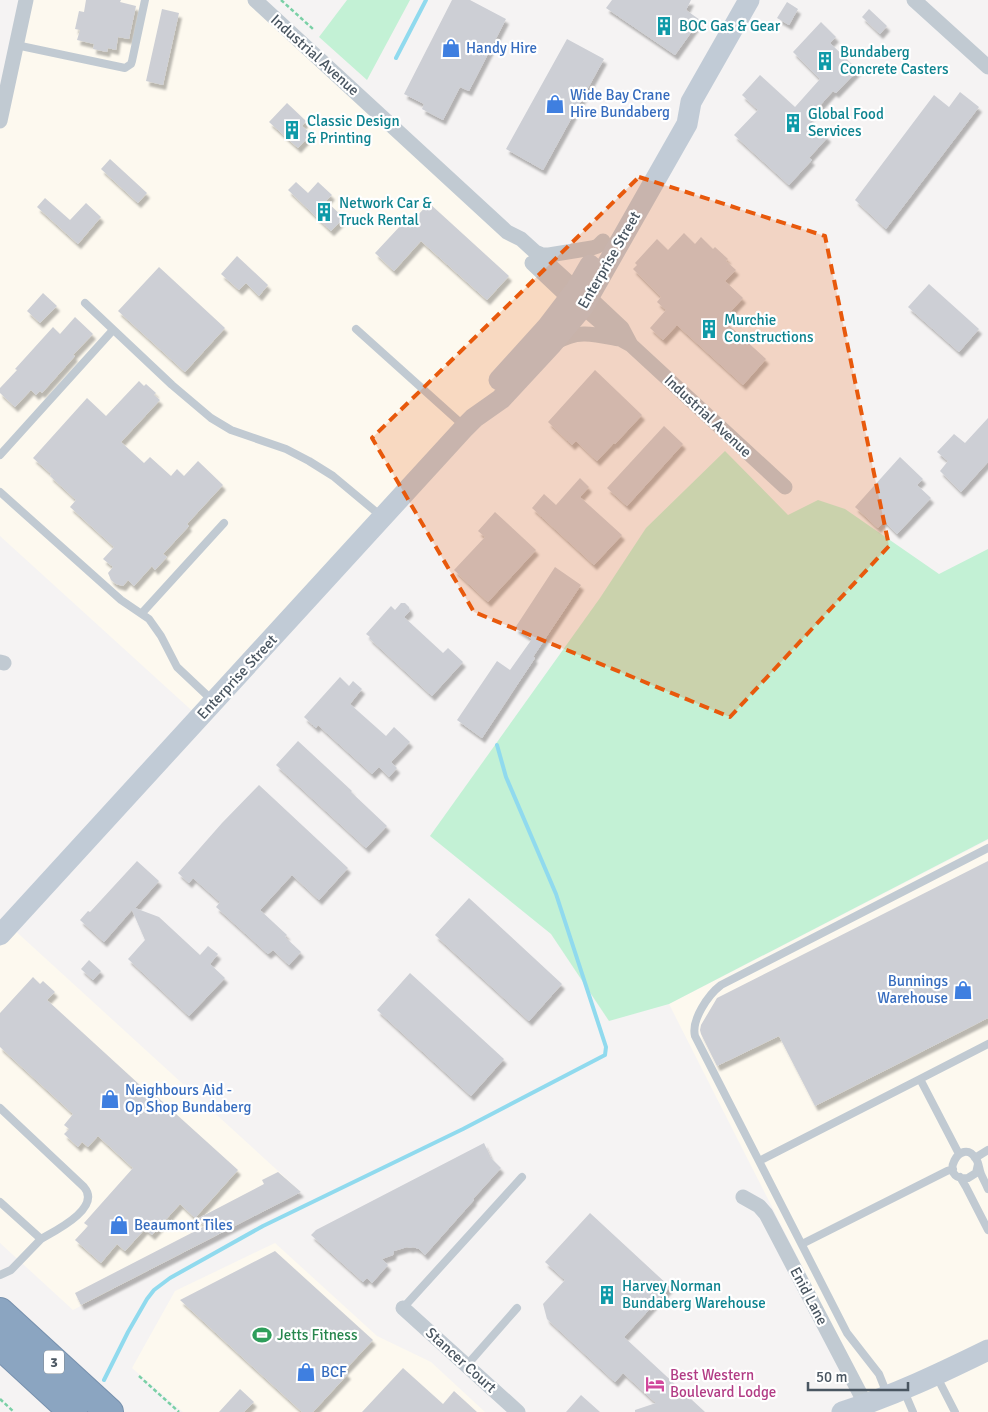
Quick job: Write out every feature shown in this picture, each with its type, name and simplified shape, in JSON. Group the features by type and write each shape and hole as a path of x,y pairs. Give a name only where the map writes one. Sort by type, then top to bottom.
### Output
{"highway":[{"name":"3","path":"0,1312 76,1407"},
{"name":"3","path":"0,1345 76,1407 109,1412"}],"street":[{"path":"0,122 26,0"},
{"name":"Industrial Avenue","path":"255,0 507,232 521,239 579,298"},
{"name":"Enterprise Street","path":"0,935 470,423 501,399 579,298 687,124 691,102 749,0"},
{"path":"914,0 988,67"},
{"name":"Enterprise Street","path":"579,298 603,241 676,115 691,102"},
{"name":"Industrial Avenue","path":"507,232 516,248 543,273 622,328 626,342 786,487"},
{"path":"535,252 548,255 592,248 598,246 603,241"},
{"path":"543,273 551,288 553,298 550,336 564,337 592,333 626,342"},
{"name":"Enid Lane","path":"743,1197 759,1206 766,1214 866,1405"},
{"name":"Stancer Court","path":"403,1308 518,1412"},
{"path":"842,1412 866,1405 988,1350"}],"lane":[{"path":"16,45 125,68 132,61 145,0"},
{"path":"85,304 172,385 211,418 231,430 286,449 309,461 333,476 383,518"},
{"path":"356,328 470,423"},
{"path":"0,455 113,330"},
{"path":"0,492 121,600 142,613 156,627 177,667 214,702"},
{"path":"142,613 224,523"},
{"path":"913,1412 879,1374 847,1332 695,1036 694,1029 696,1020 709,997 721,985 988,848"},
{"path":"759,1161 988,1044"},
{"path":"920,1079 959,1154"},
{"path":"0,1108 88,1192 87,1203 71,1221 41,1239 11,1270 0,1275"},
{"path":"960,1178 968,1178 976,1173 977,1161 988,1150"},
{"path":"988,1189 980,1173 977,1161 971,1154 959,1154 952,1163 953,1169 966,1187 988,1230"},
{"path":"802,1244 953,1169"},
{"path":"403,1308 522,1177"},
{"path":"0,1202 41,1239"},
{"path":"466,1365 518,1308"},
{"path":"936,1375 955,1412"}],"path":[{"path":"281,0 313,29"},
{"path":"139,1376 179,1412"},
{"path":"0,1399 14,1412"}],"highlighted area":[{"path":"639,177 825,236 889,546 730,717 474,612 372,438"}],"shaded area":[{"path":"28,0 256,0 580,298 200,718 0,536 0,125"},
{"path":"988,840 988,1412 876,1412 669,1004"},
{"path":"10,926 301,1192 73,1310 0,1243 0,937"},
{"path":"275,1243 377,1336 431,1362 485,1412 183,1412 132,1368 175,1291"}],"green space":[{"path":"347,0 410,0 367,80 319,37"},
{"path":"725,451 788,515 818,500 845,509 939,574 988,549 988,839 669,1004 609,1021 551,934 430,836 600,598 646,528"}],"building":[{"path":"86,0 121,0 120,2 136,6 129,39 118,37 116,50 108,48 107,52 93,49 94,44 77,40 80,30 75,29 79,11 84,12"},
{"name":"Handy Hire","path":"452,0 470,0 506,19 469,91 460,87 443,120 422,109 424,104 404,94"},
{"name":"BOC Gas & Gear","path":"612,0 691,0 686,10 700,20 675,55 606,8"},
{"path":"787,2 798,9 789,25 777,18"},
{"path":"162,9 179,13 163,85 146,81"},
{"path":"869,9 887,26 880,34 862,17"},
{"path":"821,22 836,37 830,43 858,70 836,93 833,91 808,119 828,137 809,158 812,160 789,185 734,135 758,110 742,95 760,75 795,107 820,79 793,52"},
{"name":"Wide Bay Crane Hire Bundaberg","path":"567,39 604,59 543,170 506,149"},
{"path":"960,92 979,107 886,229 855,200 934,95 949,107"},
{"name":"Classic Design & Printing","path":"287,103 306,121 302,126 311,134 298,148 269,122"},
{"path":"110,159 147,193 138,203 101,169"},
{"path":"296,182 308,193 318,182 332,195 326,201 344,218 331,231 288,190"},
{"path":"45,198 70,220 86,203 101,217 78,244 37,207"},
{"path":"429,203 509,276 487,300 421,241 394,271 375,253 402,224 407,227"},
{"path":"684,233 695,244 701,237 713,249 715,247 728,259 726,261 736,270 725,281 743,298 723,320 766,359 743,385 677,325 663,340 650,328 666,310 657,302 661,297 633,269 637,265 635,263 657,239 668,250"},
{"path":"237,256 268,285 259,296 246,283 239,290 221,274"},
{"path":"159,267 225,328 185,372 118,311"},
{"path":"929,284 979,329 959,352 908,307"},
{"path":"43,293 57,306 40,323 27,311"},
{"path":"75,317 93,334 42,393 40,391 36,395 31,390 15,407 0,393 0,388 53,327 60,334"},
{"path":"595,370 642,415 597,461 576,441 572,445 548,422"},
{"path":"139,381 144,386 146,384 156,393 154,395 160,400 121,442 144,463 150,457 171,476 177,469 184,476 198,461 223,485 187,524 189,526 163,554 167,557 155,570 152,566 134,586 128,580 123,586 111,580 108,573 113,567 103,559 114,547 70,507 76,500 33,458 87,398 106,416"},
{"path":"988,418 988,462 961,492 940,471 948,461 937,452 954,434 965,443"},
{"path":"664,426 683,444 627,506 607,488"},
{"path":"900,457 923,479 917,485 931,498 897,534 884,521 878,528 855,507"},
{"path":"580,478 589,487 580,497 622,535 594,565 532,508 544,494 556,505"},
{"path":"495,512 536,550 488,602 454,570 485,537 478,531"},
{"path":"555,567 581,585 482,738 457,720 497,661 510,670 532,639 515,628"},
{"path":"401,603 405,603 410,611 404,617 443,653 448,648 463,662 432,696 366,634 391,606 395,610"},
{"path":"340,677 349,686 353,681 362,689 350,704 386,736 394,727 410,742 391,762 397,768 389,777 379,767 372,774 318,725 316,728 304,717"},
{"path":"298,741 387,826 366,848 276,765"},
{"path":"259,785 348,868 319,900 292,875 260,910 287,935 285,937 301,952 289,965 273,950 268,954 216,907 220,902 193,878 189,883 178,873"},
{"path":"137,861 159,881 135,908 159,917 200,955 208,946 218,954 210,964 225,978 189,1016 128,959 145,940 132,910 104,942 80,920 88,911 90,912"},
{"path":"988,861 988,1018 815,1106 779,1036 717,1066 700,1030 717,998"},
{"path":"469,898 562,984 529,1021 435,935"},
{"path":"89,960 101,971 93,980 81,969"},
{"path":"410,973 504,1059 471,1096 377,1010"},
{"path":"33,977 40,984 43,981 55,992 47,1000 153,1097 155,1095 238,1170 195,1218 180,1204 152,1235 145,1229 125,1251 117,1244 101,1263 75,1240 88,1226 84,1223 133,1168 98,1136 88,1147 82,1142 78,1147 64,1134 69,1129 64,1125 73,1114 0,1047 0,1013"},
{"path":"484,1143 491,1158 501,1168 425,1255 419,1249 413,1247 394,1251 393,1255 382,1259 388,1265 372,1283 367,1278 363,1282 311,1235 316,1230"},
{"path":"278,1172 301,1192 81,1305 75,1293 205,1226 197,1219 264,1184 262,1180"},
{"name":"Harvey Norman Bundaberg Warehouse","path":"590,1213 670,1287 624,1337 705,1412 635,1412 635,1410 656,1403 623,1373 615,1382 547,1319 543,1304 565,1280 545,1262"},
{"path":"275,1251 373,1340 344,1371 348,1374 313,1412 302,1412 180,1300"},
{"path":"403,1368 443,1404 454,1391 477,1412 362,1412"},
{"path":"240,1389 254,1402 244,1412 219,1412"},
{"path":"581,1395 600,1412 566,1412"}],"waterway":[{"path":"396,58 426,0"},
{"path":"104,1380 147,1299 154,1290 170,1278 263,1226 463,1129 605,1055 606,1047 556,894 506,777 497,745"}],"place":[{"name":"BOC Gas & Gear","path":"664,26"},
{"name":"Handy Hire","path":"451,48"},
{"name":"Bundaberg Concrete Casters","path":"825,61"},
{"name":"Wide Bay Crane Hire Bundaberg","path":"555,104"},
{"name":"Global Food Services","path":"793,123"},
{"name":"Classic Design & Printing","path":"292,130"},
{"name":"Network Car & Truck Rental","path":"324,212"},
{"name":"Murchie Constructions","path":"709,329"},
{"name":"Bunnings Warehouse","path":"963,990"},
{"name":"Neighbours Aid - Op Shop Bundaberg","path":"110,1099"},
{"name":"Beaumont Tiles","path":"119,1225"},
{"name":"Harvey Norman Bundaberg Warehouse","path":"607,1295"},
{"name":"Jetts Fitness","path":"262,1335"},
{"name":"BCF","path":"306,1372"},
{"name":"Best Western Boulevard Lodge","path":"655,1384"}]}
